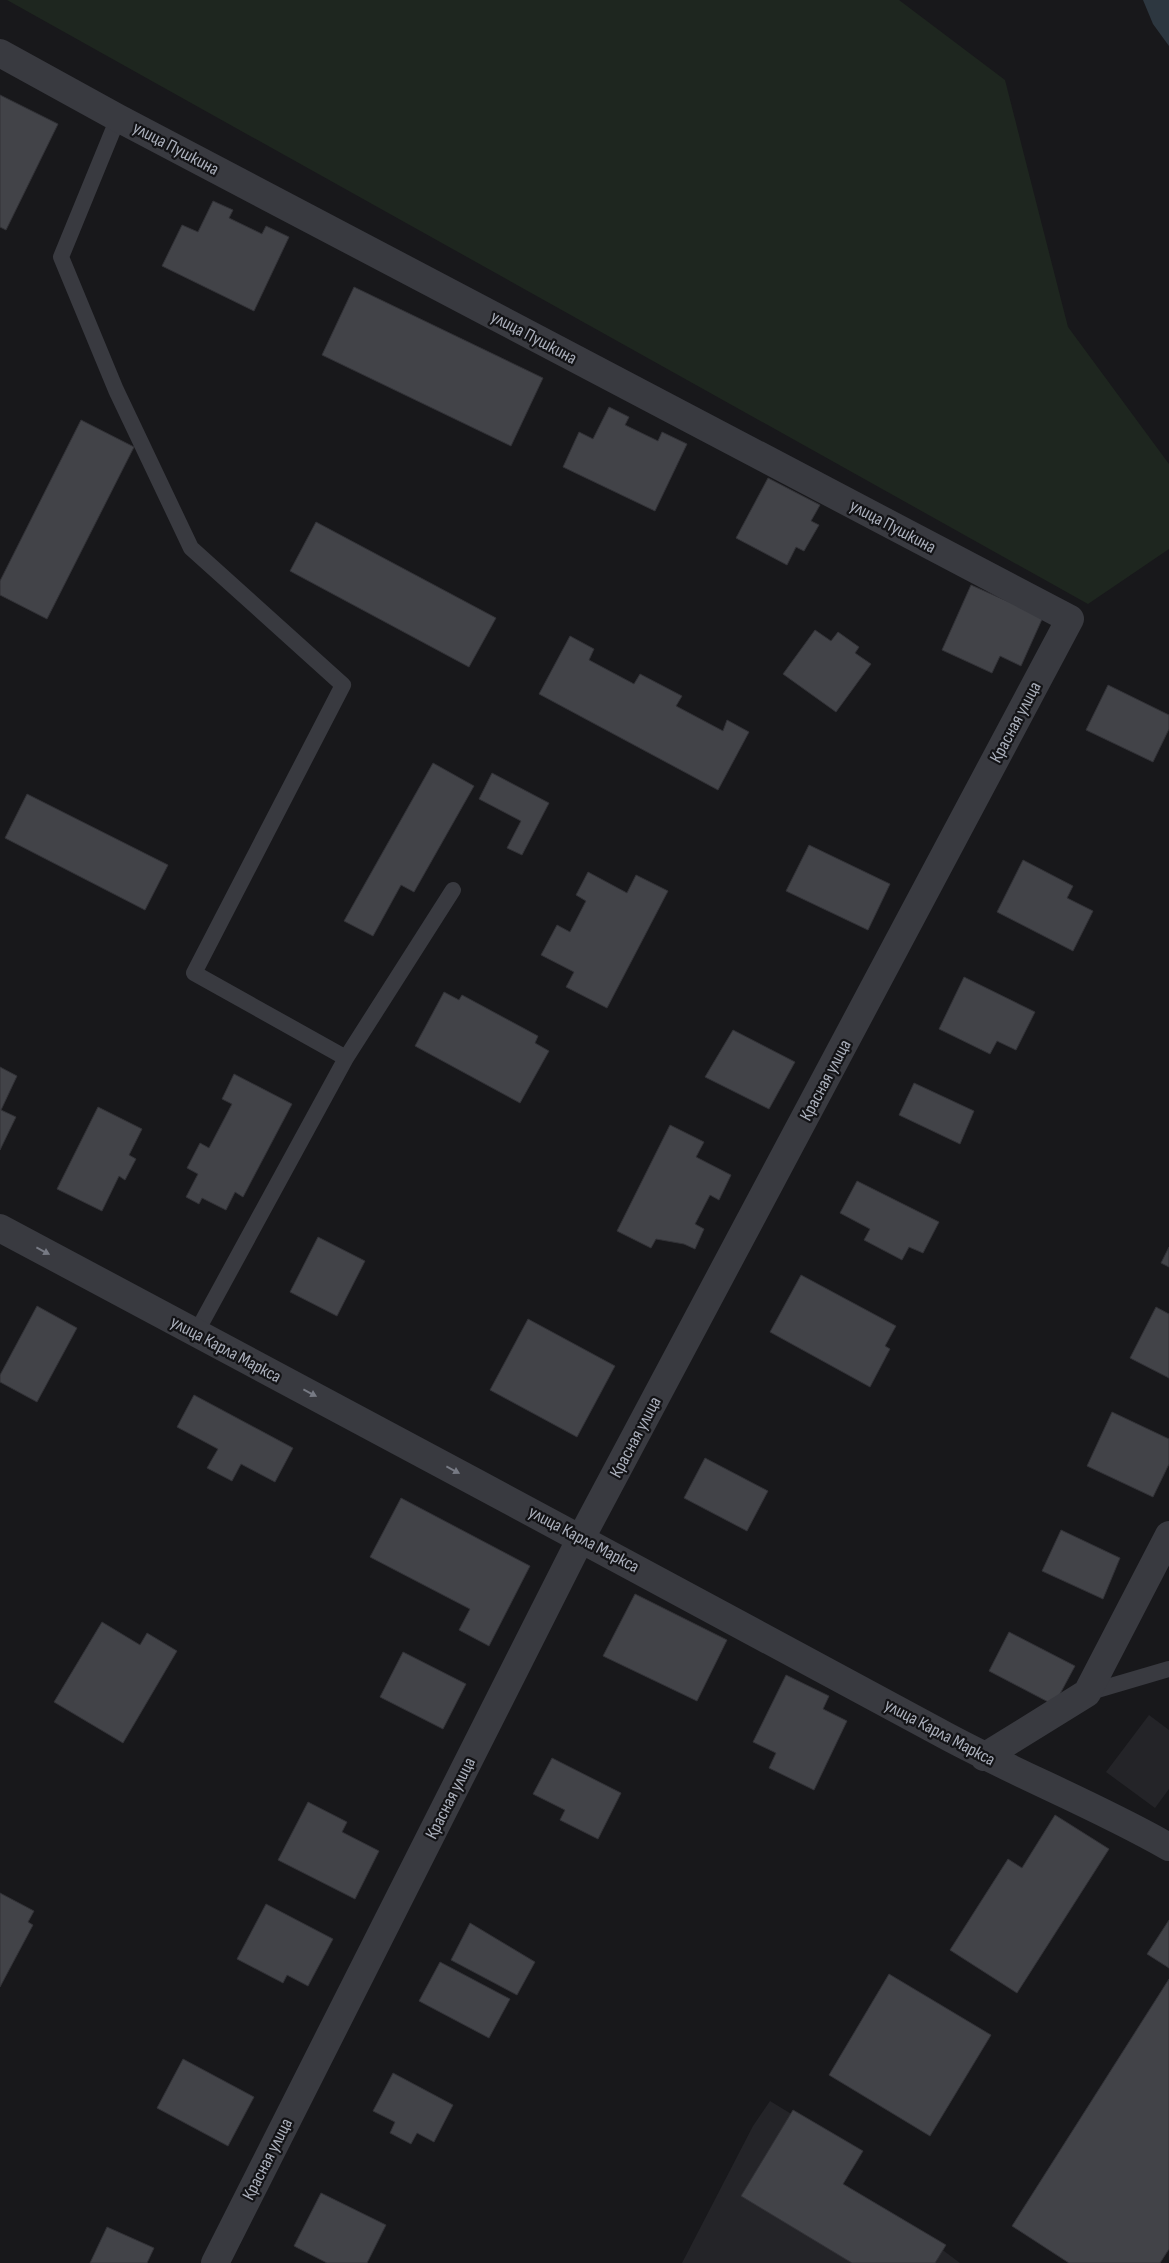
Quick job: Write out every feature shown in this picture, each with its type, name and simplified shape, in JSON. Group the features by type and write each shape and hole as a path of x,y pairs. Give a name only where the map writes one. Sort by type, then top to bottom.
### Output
{"street":[{"name":"улица Пушкина","path":"0,53 118,118 1070,619"},
{"name":"Красная улица","path":"215,2263 582,1538 1070,619"},
{"name":"улица Карла Маркса","path":"0,1228 582,1538 984,1757 1129,1824 1169,1847"},
{"path":"984,1757 1087,1693 1169,1534"}],"lane":[{"path":"118,118 61,257 116,390 191,548 343,685 194,973 346,1058"},
{"path":"196,1333 346,1058 453,890"},
{"path":"1087,1693 1169,1669"}],"shaded area":[{"path":"7,0 899,0 1005,80 1068,327 1169,464 1169,549 1088,604"},
{"path":"1143,0 1169,0 1169,46 1153,24"},
{"path":"1149,1715 1169,1730 1169,1789 1155,1808 1106,1772"},
{"path":"770,2101 849,2149 831,2181 932,2242 960,2263 682,2263 753,2126"}],"building":[{"path":"0,95 58,124 6,230 0,227"},
{"path":"213,201 233,210 229,218 262,234 266,226 289,237 254,311 162,266 182,225 198,232"},
{"path":"354,287 543,378 511,446 322,355"},
{"path":"609,407 629,417 625,425 658,441 662,432 687,444 655,511 563,467 579,432 593,439"},
{"path":"81,420 134,447 47,619 0,595 0,581"},
{"path":"768,478 820,505 811,521 819,525 804,551 796,547 787,565 736,538"},
{"path":"316,522 496,618 469,667 290,571"},
{"path":"971,585 1043,617 1021,666 1000,656 992,673 942,650"},
{"path":"815,630 831,641 838,632 859,647 855,653 871,664 836,712 783,674"},
{"path":"570,636 594,649 589,660 634,684 640,674 682,696 676,706 723,731 727,720 749,732 718,790 539,694"},
{"path":"1108,685 1169,715 1169,729 1153,762 1086,730"},
{"path":"433,763 474,786 414,892 401,885 373,936 344,921"},
{"path":"492,773 549,803 522,855 507,848 521,821 479,799"},
{"path":"27,794 168,865 145,910 5,838"},
{"path":"809,845 890,884 868,930 786,891"},
{"path":"1023,860 1073,886 1067,898 1093,911 1073,951 997,912"},
{"path":"588,872 627,893 636,875 668,891 607,1008 566,987 574,972 541,955 557,925 570,932 586,901 576,895"},
{"path":"964,977 1035,1012 1016,1050 997,1041 990,1054 939,1029"},
{"path":"444,992 459,1000 462,995 538,1036 535,1043 549,1051 520,1103 415,1046"},
{"path":"733,1030 795,1062 769,1109 705,1077"},
{"path":"0,1067 17,1076 1,1110 16,1117 0,1150"},
{"path":"234,1074 292,1104 243,1197 235,1192 226,1210 202,1198 199,1204 186,1197 198,1174 187,1168 200,1143 209,1148 232,1104 222,1099"},
{"path":"914,1083 974,1111 960,1144 899,1115"},
{"path":"98,1107 142,1129 129,1155 136,1159 125,1180 119,1176 102,1211 57,1189"},
{"path":"670,1125 704,1142 696,1157 731,1175 719,1200 710,1195 695,1224 704,1229 695,1249 684,1244 656,1239 651,1248 617,1231"},
{"path":"857,1181 939,1222 923,1253 909,1247 902,1260 864,1240 870,1229 840,1213"},
{"path":"318,1237 365,1261 337,1316 290,1292"},
{"path":"1169,1247 1169,1267 1161,1263"},
{"path":"801,1275 896,1326 885,1346 890,1349 870,1387 770,1332"},
{"path":"37,1306 77,1328 37,1402 0,1382 0,1375"},
{"path":"1156,1307 1169,1314 1169,1378 1130,1358"},
{"path":"528,1319 615,1366 577,1437 490,1390"},
{"path":"194,1395 293,1448 275,1482 241,1464 232,1481 207,1468 218,1449 177,1427"},
{"path":"1112,1412 1169,1439 1169,1464 1153,1497 1087,1466"},
{"path":"705,1458 768,1491 747,1531 684,1498"},
{"path":"401,1498 530,1566 489,1646 459,1630 470,1609 370,1557"},
{"path":"1061,1530 1120,1558 1103,1599 1042,1571"},
{"path":"635,1594 727,1640 697,1701 603,1656"},
{"path":"102,1622 140,1645 147,1633 177,1651 123,1743 54,1702"},
{"path":"1009,1632 1075,1666 1054,1705 989,1671"},
{"path":"403,1652 466,1684 443,1729 380,1697"},
{"path":"786,1675 829,1696 823,1709 847,1721 814,1790 769,1768 776,1753 753,1742"},
{"path":"552,1758 621,1793 598,1839 560,1820 565,1810 533,1794"},
{"path":"308,1802 347,1822 342,1832 379,1851 355,1899 278,1860"},
{"path":"1055,1815 1109,1849 1017,1993 950,1950 1008,1859 1022,1868"},
{"path":"0,1893 34,1911 28,1922 33,1925 0,1987"},
{"path":"266,1904 333,1939 308,1986 287,1975 283,1983 237,1959"},
{"path":"1169,1920 1169,1968 1147,1954"},
{"path":"470,1923 535,1962 517,1995 451,1960"},
{"path":"440,1962 510,1999 489,2038 419,2001"},
{"path":"889,1974 991,2035 930,2136 829,2075"},
{"path":"1169,1979 1169,2249 1160,2263 1069,2263 1012,2226"},
{"path":"183,2059 254,2097 228,2146 157,2108"},
{"path":"393,2073 453,2105 434,2142 417,2133 411,2144 390,2133 395,2122 373,2111"},
{"path":"793,2110 863,2151 843,2184 946,2245 935,2263 852,2263 741,2196"},
{"path":"321,2193 386,2225 367,2263 327,2263 294,2246"},
{"path":"107,2227 154,2248 147,2263 90,2263"}]}
